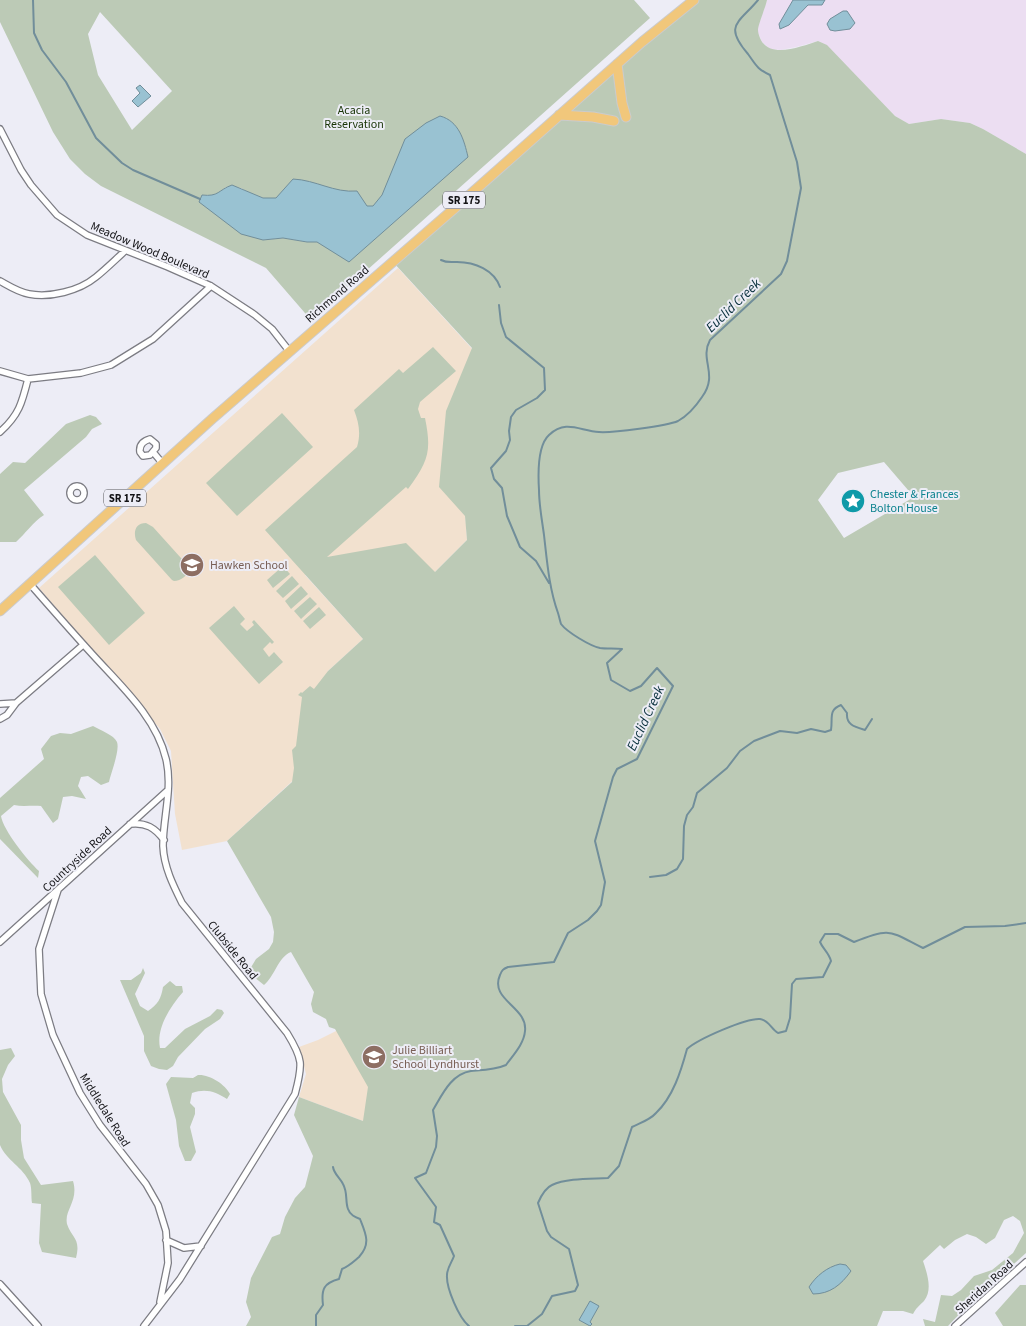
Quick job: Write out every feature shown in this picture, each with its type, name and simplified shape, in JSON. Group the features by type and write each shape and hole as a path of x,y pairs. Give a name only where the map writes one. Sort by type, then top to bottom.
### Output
{"main road":[{"name":"Richmond Road","path":"0,611 163,464 688,1"},
{"path":"617,64 622,103 626,117"},
{"path":"559,115 593,117 614,121"}],"street":[{"name":"Meadow Wood Boulevard","path":"0,129 21,170 57,214 87,235 211,286 255,315 272,329 290,352"},
{"path":"0,281 14,289 29,294 53,294 78,288 95,279 125,251"},
{"path":"0,371 28,379 81,373 111,364 152,339 211,286"},
{"path":"0,432 11,422 20,409 28,379"},
{"path":"153,452 163,464"},
{"name":"Clubside Road","path":"30,584 134,700 152,723 166,757 169,773 164,840 166,867 182,903 287,1033 298,1051 302,1071 296,1094 180,1279 145,1326"},
{"path":"0,719 7,715 16,703 83,645"},
{"path":"0,704 16,703"},
{"name":"Countryside Road","path":"0,942 168,790"},
{"path":"130,824 148,825 157,831 164,840"},
{"name":"Middledale Road","path":"58,890 39,949 41,994 53,1035 85,1101 100,1125 150,1191 158,1205 166,1231 168,1263 160,1304"},
{"path":"166,1240 184,1248 201,1246"},
{"name":"Sheridan Road","path":"955,1326 1026,1262"},
{"path":"0,1284 38,1326"}],"shaded area":[{"path":"767,0 1026,0 1026,154 970,123 941,119 909,124 895,116 826,45 818,41 780,50 770,49 762,42 757,30"},
{"name":"Hawken School","path":"398,268 496,375 464,495 467,540 435,572 305,575 363,639 328,671 311,764 227,841 182,850 175,814 171,751 160,729 39,588"},
{"path":"347,996 416,1141 299,1097 306,1074 299,1047 336,1031"}],"green space":[{"name":"Acacia Reservation","path":"0,0 634,0 650,18 311,320 266,268 101,186 85,174 70,159 53,132 0,22","holes":["100,12 172,91 132,130 98,75 88,34","226,187 241,188 250,194 263,198 307,242 283,238 263,240 202,195 215,194 221,192"]},
{"path":"694,0 767,0 758,31 764,45 778,50 786,50 818,41 827,45 895,116 909,124 941,119 970,123 1026,154 1026,1253 966,1307 948,1326 925,1326 923,1319 935,1322 941,1295 952,1296 961,1290 974,1276 992,1270 1013,1253 1024,1233 1020,1221 1013,1216 1004,1220 995,1238 986,1244 976,1237 967,1234 955,1240 944,1249 940,1245 923,1261 929,1287 924,1301 913,1314 903,1311 883,1311 877,1326 246,1326 251,1317 246,1302 251,1278 272,1237 280,1234 285,1217 295,1198 305,1187 313,1156 294,1115 299,1097 363,1121 368,1087 335,1029 329,1027 326,1019 313,1012 311,1004 314,992 291,952 283,958 264,985 254,977 250,969 256,959 269,949 273,942 274,932 271,917 227,841 292,782 294,768 292,750 296,746 302,697 298,695 310,686 314,689 328,671 363,639 265,530 357,447 359,428 354,410 399,369 403,373 433,347 456,371 420,402 418,409 421,418 425,418 428,448 427,456 420,471 408,489 406,487 327,557 406,543 435,572 467,540 465,516 439,487 446,411 472,348 393,262","holes":["884,462 914,497 844,538 818,500 838,473"]},
{"path":"282,413 313,447 237,516 206,483"},
{"path":"90,415 96,417 102,424 92,429 86,437 24,490 44,515 16,542 0,542 0,474 13,462 25,463 66,424"},
{"path":"146,523 153,527 190,568 182,579 172,580 136,540 136,528 140,524"},
{"path":"95,555 145,613 109,645 58,587"},
{"path":"283,566 290,574 273,588 267,580"},
{"path":"292,576 299,584 283,598 276,591"},
{"path":"301,586 308,594 291,609 285,601"},
{"path":"310,597 317,604 301,619 294,611"},
{"path":"234,606 245,619 240,624 247,631 254,625 252,622 254,620 274,642 272,644 270,642 263,649 269,657 274,652 283,662 259,684 209,628"},
{"path":"319,607 326,615 310,629 303,621"},
{"path":"93,726 110,735 117,742 116,756 109,782 101,785 88,776 81,777 78,786 86,799 72,796 63,797 58,819 53,823 41,806 14,805 1,816 11,837 39,871 38,878 0,839 0,798 44,759 41,749 51,736 60,733 71,734"},
{"path":"143,968 145,973 135,994 140,1006 148,1011 157,1003 163,987 170,981 176,986 182,986 183,992 173,1004 162,1025 159,1040 160,1048 165,1048 185,1029 210,1016 217,1009 222,1010 224,1013 220,1019 205,1029 178,1057 173,1066 167,1070 151,1066 144,1051 144,1036 120,980 131,980 141,973"},
{"path":"11,1048 15,1056 8,1065 2,1079 3,1092 21,1125 24,1158 41,1185 73,1181 74,1194 67,1224 77,1242 76,1258 42,1252 39,1243 41,1204 32,1203 31,1185 27,1177 6,1155 0,1145 0,1050"},
{"path":"198,1075 216,1080 230,1094 227,1099 211,1092 192,1093 190,1103 195,1108 195,1114 190,1127 196,1152 191,1161 185,1161 179,1146 176,1120 166,1084 171,1077 193,1078"},
{"path":"1020,1285 1026,1285 1026,1326 1003,1326 995,1313"}],"water":[{"path":"793,0 825,0 822,5 808,5 789,25 780,29 779,24"},
{"path":"843,11 847,11 855,23 850,29 830,30 827,24 830,19"},
{"path":"140,85 151,96 138,107 132,101 140,93 136,88"},
{"path":"440,116 452,122 460,132 468,157 349,262 317,242 283,238 263,240 241,234 199,202 202,195 215,194 232,185 263,198 276,198 293,179 341,190 357,191 367,206 373,206 382,195 405,139 426,123"},
{"path":"840,1264 846,1265 851,1271 835,1288 819,1294 813,1294 809,1287 815,1279 822,1272"},
{"path":"590,1301 599,1306 590,1322 592,1324 590,1326 579,1320"}],"waterway":[{"path":"33,0 34,33 42,50 66,82 96,138 122,163 133,170 200,199"},
{"name":"Euclid Creek","path":"469,1326 457,1310 447,1281 447,1272 454,1256 440,1225 434,1222 436,1207 415,1178 426,1173 436,1147 437,1136 433,1110 448,1086 458,1076 471,1071 493,1069 506,1065 520,1045 525,1031 524,1023 516,1009 500,991 498,984 502,971 508,967 554,962 568,933 588,920 601,905 605,882 595,841 613,777 617,769 637,759 673,686 657,668 641,686 630,691 611,680 607,663 622,649 596,647 573,635 561,624 547,565 538,476 540,453 549,435 561,428 573,427 599,432 639,429 678,421 688,414 707,389 709,374 706,354 710,340 781,274 787,261 801,188 797,162 770,75 757,66 736,37 736,25 758,0"},
{"path":"441,260 477,265 489,272 500,287"},
{"path":"499,305 501,323 506,337 544,368 545,390 537,398 516,410 511,417 510,440 506,451 491,468 494,479 502,488 507,516 520,547 536,561 549,583"},
{"path":"650,877 666,875 677,869 683,859 684,826 697,793 727,768 740,751 754,741 780,731 797,733 811,729 825,732 831,730 834,709 841,705 847,713 848,720 855,726 865,730 872,719"},
{"path":"527,1326 542,1314 552,1296 575,1291 578,1285 569,1249 551,1237 547,1231 538,1203 547,1188 565,1181 608,1178 619,1166 632,1127 654,1115 672,1092 687,1049 693,1045 722,1030 753,1020 760,1019 766,1021 778,1033 786,1031 790,1018 792,984 796,979 823,977 831,961 820,942 825,934 838,934 854,942 876,934 890,933 923,948 965,927 1005,926 1026,923"},
{"path":"316,1326 316,1315 323,1305 323,1291 330,1282 339,1279 342,1269 359,1257 366,1243 360,1219 353,1216 349,1211 345,1187 333,1167"},
{"name":"Euclid Creek","path":"515,1326 527,1326"}],"place":[{"name":"Chester & Frances Bolton House","path":"853,501"},
{"name":"Hawken School","path":"192,565"},
{"name":"Julie Billiart School Lyndhurst","path":"374,1057"}]}
